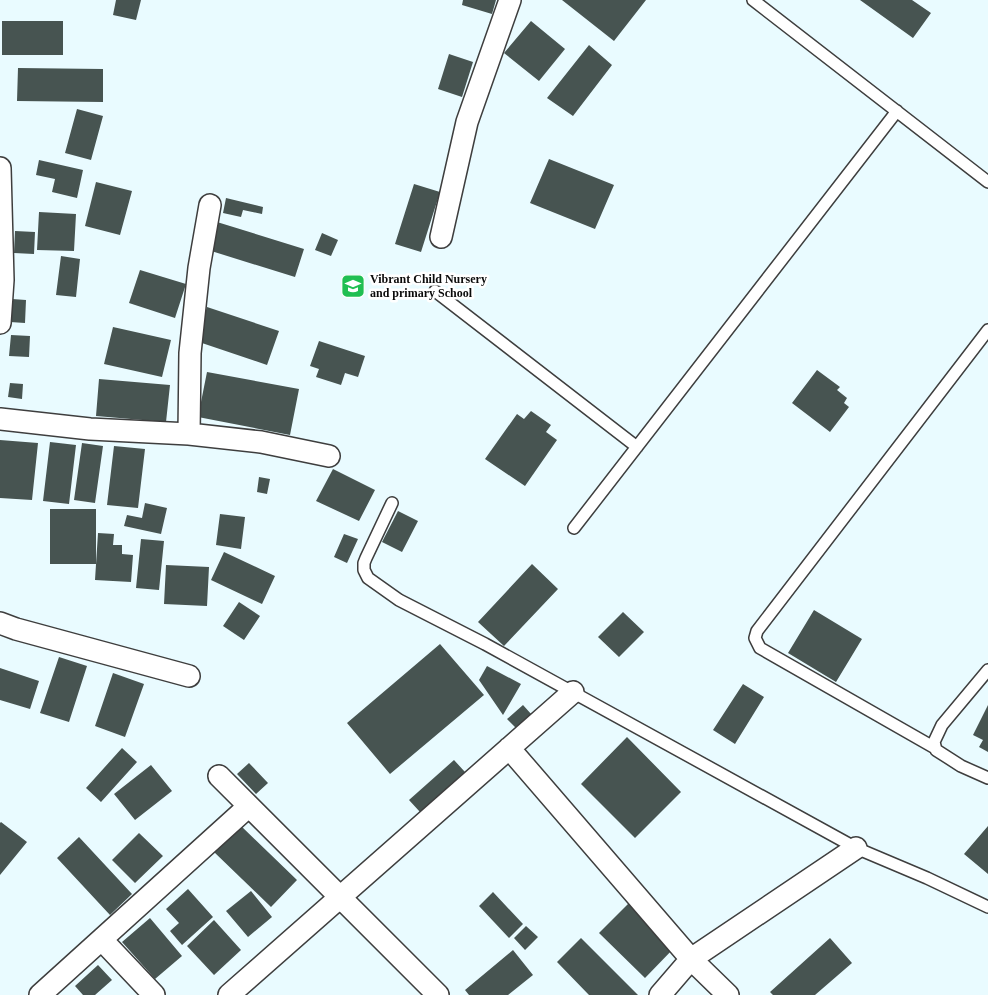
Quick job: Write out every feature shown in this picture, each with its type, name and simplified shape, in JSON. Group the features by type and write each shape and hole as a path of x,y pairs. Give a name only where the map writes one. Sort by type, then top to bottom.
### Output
{"street":[{"path":"441,237 467,122 510,0"},
{"path":"0,168 3,280 0,323"},
{"path":"189,434 190,353 199,268 210,205"},
{"path":"0,419 90,429 189,434 261,442 329,456"},
{"path":"0,623 16,630 189,676"},
{"path":"229,995 573,692"},
{"path":"509,748 691,959 728,995"},
{"path":"219,776 438,995"},
{"path":"40,995 248,806"},
{"path":"660,995 691,959 856,848"},
{"path":"102,940 154,995"}],"lane":[{"path":"753,0 988,182"},
{"path":"574,528 897,110"},
{"path":"435,291 637,447"},
{"path":"988,330 764,623 755,638 760,648 935,748 961,766 988,778"},
{"path":"392,503 364,564 364,570 368,578 399,600 485,644 856,848 927,878 988,907"},
{"path":"935,748 934,742 942,726 988,670"}],"building":[{"path":"116,0 141,0 136,20 113,15"},
{"path":"463,0 496,0 492,14 462,5"},
{"path":"562,0 646,0 614,41"},
{"path":"860,0 912,0 931,13 913,38"},
{"path":"2,21 63,21 63,55 2,55"},
{"path":"531,21 565,49 539,81 504,53"},
{"path":"589,45 612,65 573,116 547,98"},
{"path":"449,54 473,62 462,97 438,89"},
{"path":"18,68 103,69 103,102 17,101"},
{"path":"77,109 103,116 91,160 65,153"},
{"path":"549,159 614,185 595,229 530,203"},
{"path":"39,160 83,170 77,198 52,192 55,179 36,175"},
{"path":"96,182 132,191 120,235 85,226"},
{"path":"414,184 440,192 421,252 395,244"},
{"path":"226,198 263,207 262,214 243,210 241,217 223,213"},
{"path":"39,212 76,214 74,251 37,250"},
{"path":"217,222 304,249 295,277 208,250"},
{"path":"15,231 35,232 34,254 14,253"},
{"path":"322,233 338,240 331,256 315,250"},
{"path":"61,256 80,259 76,297 56,295"},
{"path":"140,270 186,284 175,318 129,303"},
{"path":"12,299 26,300 25,323 10,322"},
{"path":"207,307 279,331 267,365 196,341"},
{"path":"113,327 171,340 162,377 104,364"},
{"path":"11,335 30,336 29,357 9,356"},
{"path":"319,341 365,356 358,377 345,373 341,385 316,377 319,369 310,366"},
{"path":"817,370 840,387 837,390 847,398 844,403 849,407 830,432 792,403"},
{"path":"207,372 299,389 290,435 198,417"},
{"path":"99,379 170,385 166,422 96,416"},
{"path":"10,383 23,384 22,399 8,397"},
{"path":"531,411 551,425 546,432 557,440 525,486 485,459 517,414 524,419"},
{"path":"0,440 38,443 32,500 0,498"},
{"path":"50,442 76,445 69,504 43,501"},
{"path":"82,443 103,446 95,503 74,500"},
{"path":"114,446 145,449 138,508 107,505"},
{"path":"333,469 375,490 359,521 316,501"},
{"path":"259,477 270,479 267,494 257,492"},
{"path":"145,503 167,508 161,534 124,526 127,515 142,518"},
{"path":"50,509 96,509 96,564 50,564"},
{"path":"398,511 418,521 402,552 382,542"},
{"path":"220,514 245,517 241,549 216,545"},
{"path":"98,533 114,534 113,545 122,545 122,554 133,555 131,582 95,580"},
{"path":"344,534 358,539 347,563 334,557"},
{"path":"141,539 164,541 159,590 136,588"},
{"path":"224,552 275,576 262,604 211,580"},
{"path":"532,564 558,589 504,646 478,622"},
{"path":"166,565 209,567 207,606 164,604"},
{"path":"239,602 260,616 244,640 223,626"},
{"path":"814,610 862,639 836,682 788,653"},
{"path":"623,612 644,632 619,657 598,637"},
{"path":"440,644 484,695 390,774 347,723"},
{"path":"59,657 87,666 69,722 40,713"},
{"path":"487,666 521,684 503,715 479,680"},
{"path":"0,668 39,681 30,709 0,700"},
{"path":"113,673 144,684 125,737 95,726"},
{"path":"743,684 764,697 735,744 713,730"},
{"path":"523,705 532,715 517,729 507,719"},
{"path":"988,705 988,752 979,747 983,740 973,735"},
{"path":"627,737 681,792 635,838 581,784"},
{"path":"122,748 137,762 101,802 86,788"},
{"path":"454,760 465,772 420,812 409,800"},
{"path":"249,763 268,783 256,794 237,774"},
{"path":"151,765 172,791 135,820 114,794"},
{"path":"0,823 27,842 0,875"},
{"path":"240,825 297,880 271,907 214,852"},
{"path":"988,826 988,874 964,854"},
{"path":"139,833 163,856 135,883 112,860"},
{"path":"79,837 132,894 110,915 57,858"},
{"path":"188,889 213,917 182,945 170,931 179,923 166,909"},
{"path":"251,891 272,917 248,937 226,911"},
{"path":"493,892 523,924 509,938 479,906"},
{"path":"630,902 676,946 645,978 599,933"},
{"path":"150,918 182,956 155,979 122,942"},
{"path":"214,920 241,950 214,975 187,946"},
{"path":"526,926 538,937 525,950 514,938"},
{"path":"581,938 638,995 589,995 557,962"},
{"path":"830,938 852,963 815,995 773,995 770,992"},
{"path":"513,950 533,975 508,995 469,995 465,990"},
{"path":"98,965 112,980 95,995 83,995 75,986"}],"place":[{"name":"Vibrant Child Nursery and primary School","path":"353,286"}]}
